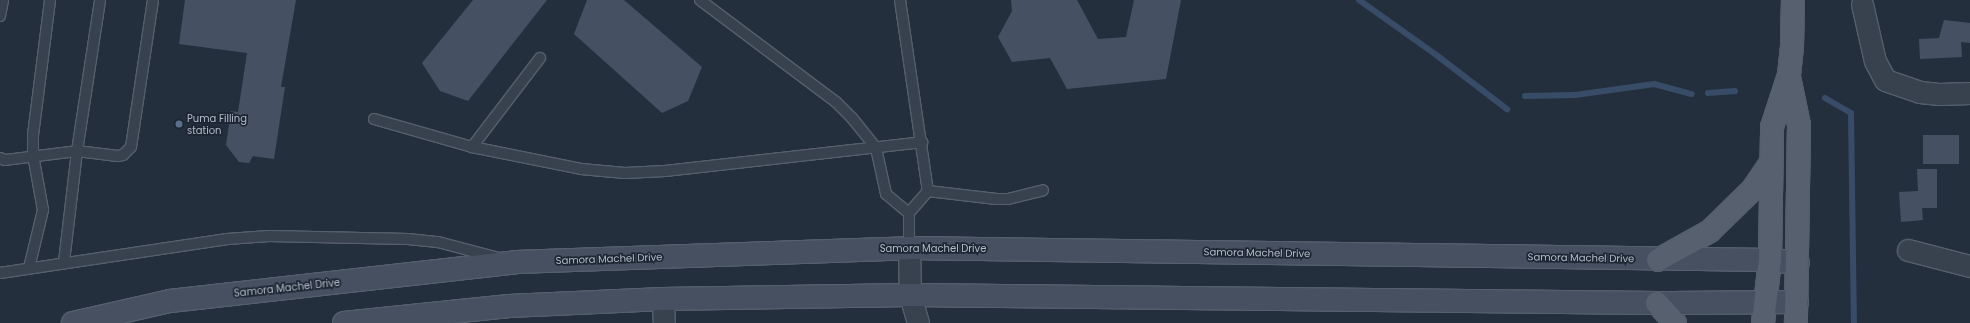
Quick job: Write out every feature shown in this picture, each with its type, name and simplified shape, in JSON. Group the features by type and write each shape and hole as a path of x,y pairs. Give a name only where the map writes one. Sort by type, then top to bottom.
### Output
{"main road":[{"path":"1763,323 1770,260 1770,164 1772,127 1789,75 1792,46 1792,0"},
{"path":"344,323 509,306 663,299 910,295 1657,303 1766,301 1796,313 1798,263 1799,125 1789,75"},
{"path":"1658,260 1710,231 1753,189 1770,164"},
{"name":"Samora Machel Drive","path":"73,323 170,301 516,262 909,248 1658,260 1770,260 1798,263"},
{"path":"1657,303 1675,323"}],"street":[{"path":"1862,4 1875,61 1885,80 1920,92 1939,94 1970,93"},
{"path":"909,248 910,295 918,323"},
{"path":"1908,250 1970,266"},
{"path":"663,299 664,323"}],"lane":[{"path":"0,16 2,0"},
{"path":"29,268 43,210 33,156 33,135 50,0"},
{"path":"64,262 77,152 100,0"},
{"path":"0,158 5,160 77,152 118,156 123,155 131,147 153,0"},
{"path":"700,0 836,102 876,148 886,194 909,213"},
{"path":"900,0 928,191 909,213 909,248"},
{"path":"472,147 540,58"},
{"path":"374,119 472,147 582,169 625,174 922,142"},
{"path":"928,191 1008,199 1043,190"},
{"path":"0,273 64,262 227,239 312,235 438,242 516,262"}],"building":[{"path":"185,0 296,0 281,87 285,87 274,159 253,156 249,163 239,162 226,145 231,111 238,112 247,53 179,44"},
{"path":"473,0 547,0 468,101 440,91 422,63"},
{"path":"587,0 624,0 702,67 688,101 662,113 574,34"},
{"path":"1011,0 1077,0 1098,39 1126,37 1134,0 1181,0 1166,79 1067,89 1050,58 1012,62 998,37 1012,11"},
{"path":"1944,20 1970,23 1970,43 1961,42 1962,57 1920,59 1919,39 1939,38"},
{"path":"1923,135 1959,135 1959,164 1923,164"},
{"path":"1917,169 1937,169 1937,208 1922,208 1923,220 1901,222 1899,192 1918,191"}],"waterway":[{"path":"1359,0 1435,54 1507,109"},
{"path":"1525,96 1575,95 1654,84 1692,94"},
{"path":"1708,93 1735,91"},
{"path":"1825,98 1851,113 1854,323"}],"place":[{"name":"Puma Filling station","path":"179,124"}]}
